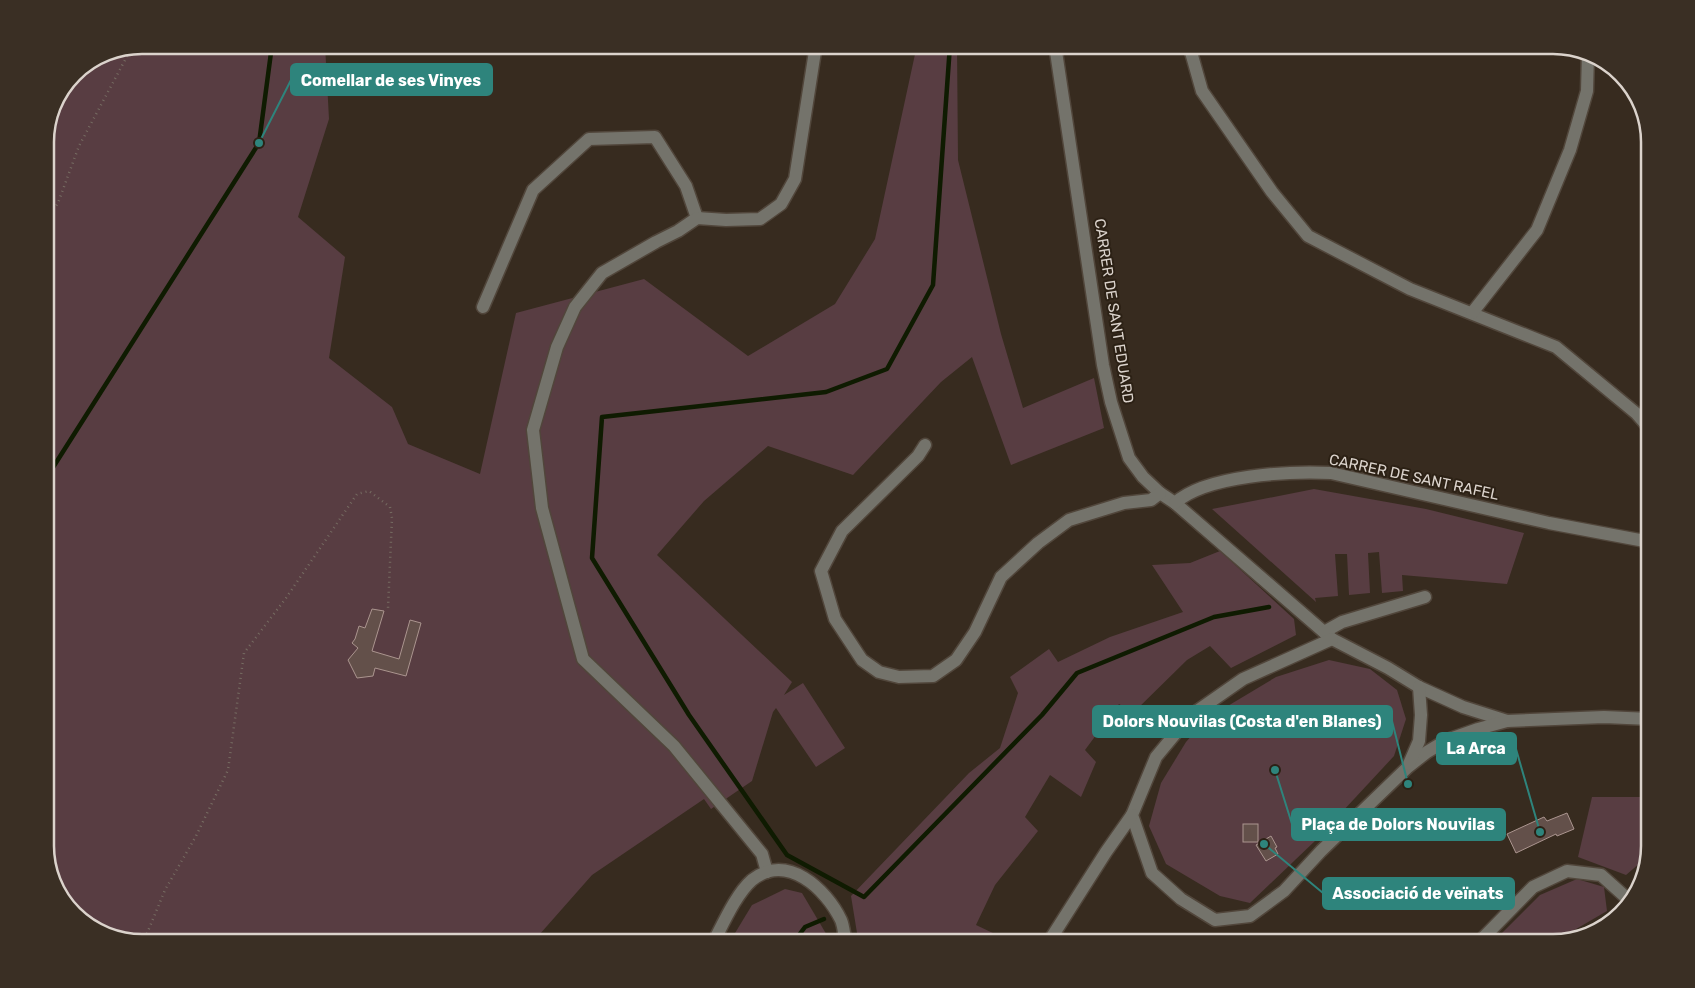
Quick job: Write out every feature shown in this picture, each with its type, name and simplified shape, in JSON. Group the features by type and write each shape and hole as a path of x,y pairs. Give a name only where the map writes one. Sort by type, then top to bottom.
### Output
{"street":[{"path":"767,872 762,854 674,746 583,659 542,508 533,430 556,348 575,307 602,273 678,231 697,218 726,220 760,219 781,204 795,180 815,54"},
{"name":"CARRER DE SANT EDUARD","path":"1057,54 1102,356 1111,402 1129,458 1143,477 1160,493 1175,503 1328,636 1419,687 1463,706 1507,721"},
{"path":"1191,54 1202,91 1272,192 1308,236 1410,289 1556,347 1641,419"},
{"path":"1472,313 1537,230 1570,150 1587,90 1588,60"},
{"path":"483,308 533,190 589,139 655,137 686,186 697,218"},
{"path":"925,445 918,456 842,531 821,571 835,619 862,660 879,672 899,677 933,676 956,660 975,632 1001,577 1038,543 1069,520 1124,503 1151,500 1160,493"},
{"name":"CARRER DE SANT RAFEL","path":"1175,503 1184,494 1210,484 1270,474 1331,473 1549,524 1641,540"},
{"path":"1054,934 1132,815 1156,757 1190,716 1243,679 1328,636 1342,622 1425,597"},
{"path":"1408,767 1419,741 1421,715 1419,687"},
{"path":"1132,815 1152,873 1181,899 1215,920 1250,916 1284,891 1321,851 1408,767 1427,752 1447,740 1507,721 1604,717 1641,719"},
{"path":"718,934 740,894 752,880 767,872 784,870 802,877 819,889 830,902 842,922 844,934"},
{"path":"1487,934 1534,886 1567,871 1601,875 1625,897"}],"path":[{"path":"54,208 58,202 78,146 128,55"},
{"path":"147,934 165,890 196,836 228,770 244,653 286,598 357,494 362,491 369,491 390,507 392,518 388,608"}],"shaded area":[{"path":"136,54 325,54 329,119 298,217 345,257 329,358 392,407 408,444 480,474 516,313 644,279 748,356 835,304 875,239 915,54 957,54 958,160 1001,334 1023,408 1094,378 1104,428 1011,465 972,357 941,382 853,475 768,446 704,501 657,555 792,682 784,695 803,683 845,748 816,767 776,708 773,712 752,781 711,809 704,799 592,875 540,934 142,934 108,928 88,916 72,900 60,880 54,852 54,136 60,108 76,84 93,69 113,58"},
{"path":"1314,489 1426,509 1524,533 1507,584 1402,575 1403,591 1382,593 1379,552 1368,553 1370,593 1349,595 1347,554 1335,554 1338,596 1315,598 1316,602 1212,509"},
{"path":"1220,551 1294,619 1296,635 1231,668 1210,646 1187,660 1133,713 1119,704 1085,750 1096,762 1081,797 1050,775 1025,817 1038,831 995,885 976,925 995,934 857,933 851,896 969,773 1000,748 1018,693 1010,677 1049,649 1058,662 1110,637 1183,612 1152,565 1190,563"},
{"path":"1329,660 1370,669 1397,690 1406,719 1394,756 1316,840 1250,903 1220,896 1166,864 1149,826 1161,783 1186,742 1206,719 1276,677"},
{"path":"1592,797 1641,797 1641,846 1639,864 1626,875 1578,857"},
{"path":"1577,879 1604,887 1607,911 1571,932 1553,934 1501,934 1540,895"},
{"path":"785,889 802,893 826,934 734,934 752,905"}],"building":[{"path":"372,609 384,611 372,651 399,659 410,620 421,623 406,676 375,668 373,676 357,678 348,660 358,648 352,643 359,626 365,628"},
{"path":"1567,813 1574,829 1557,836 1556,834 1516,853 1507,834 1544,817 1547,821"},
{"path":"1243,824 1258,824 1258,842 1243,842"},
{"path":"1271,836 1277,847 1275,848 1278,854 1266,861 1256,845"}],"waterway":[{"path":"54,466 259,143 271,54"},
{"path":"949,54 933,285 887,369 826,392 602,417 592,558 689,715 787,855 864,897 1042,715 1077,673 1214,617 1269,607"},
{"path":"800,934 805,927 824,919"}],"place":[{"name":"Comellar de ses Vinyes","path":"259,143"},
{"name":"Plaça de Dolors Nouvilas","path":"1275,770"},
{"name":"Dolors Nouvilas (Costa d'en Blanes)","path":"1408,784"},
{"name":"La Arca","path":"1540,832"},
{"name":"Associació de veïnats","path":"1264,844"}]}
